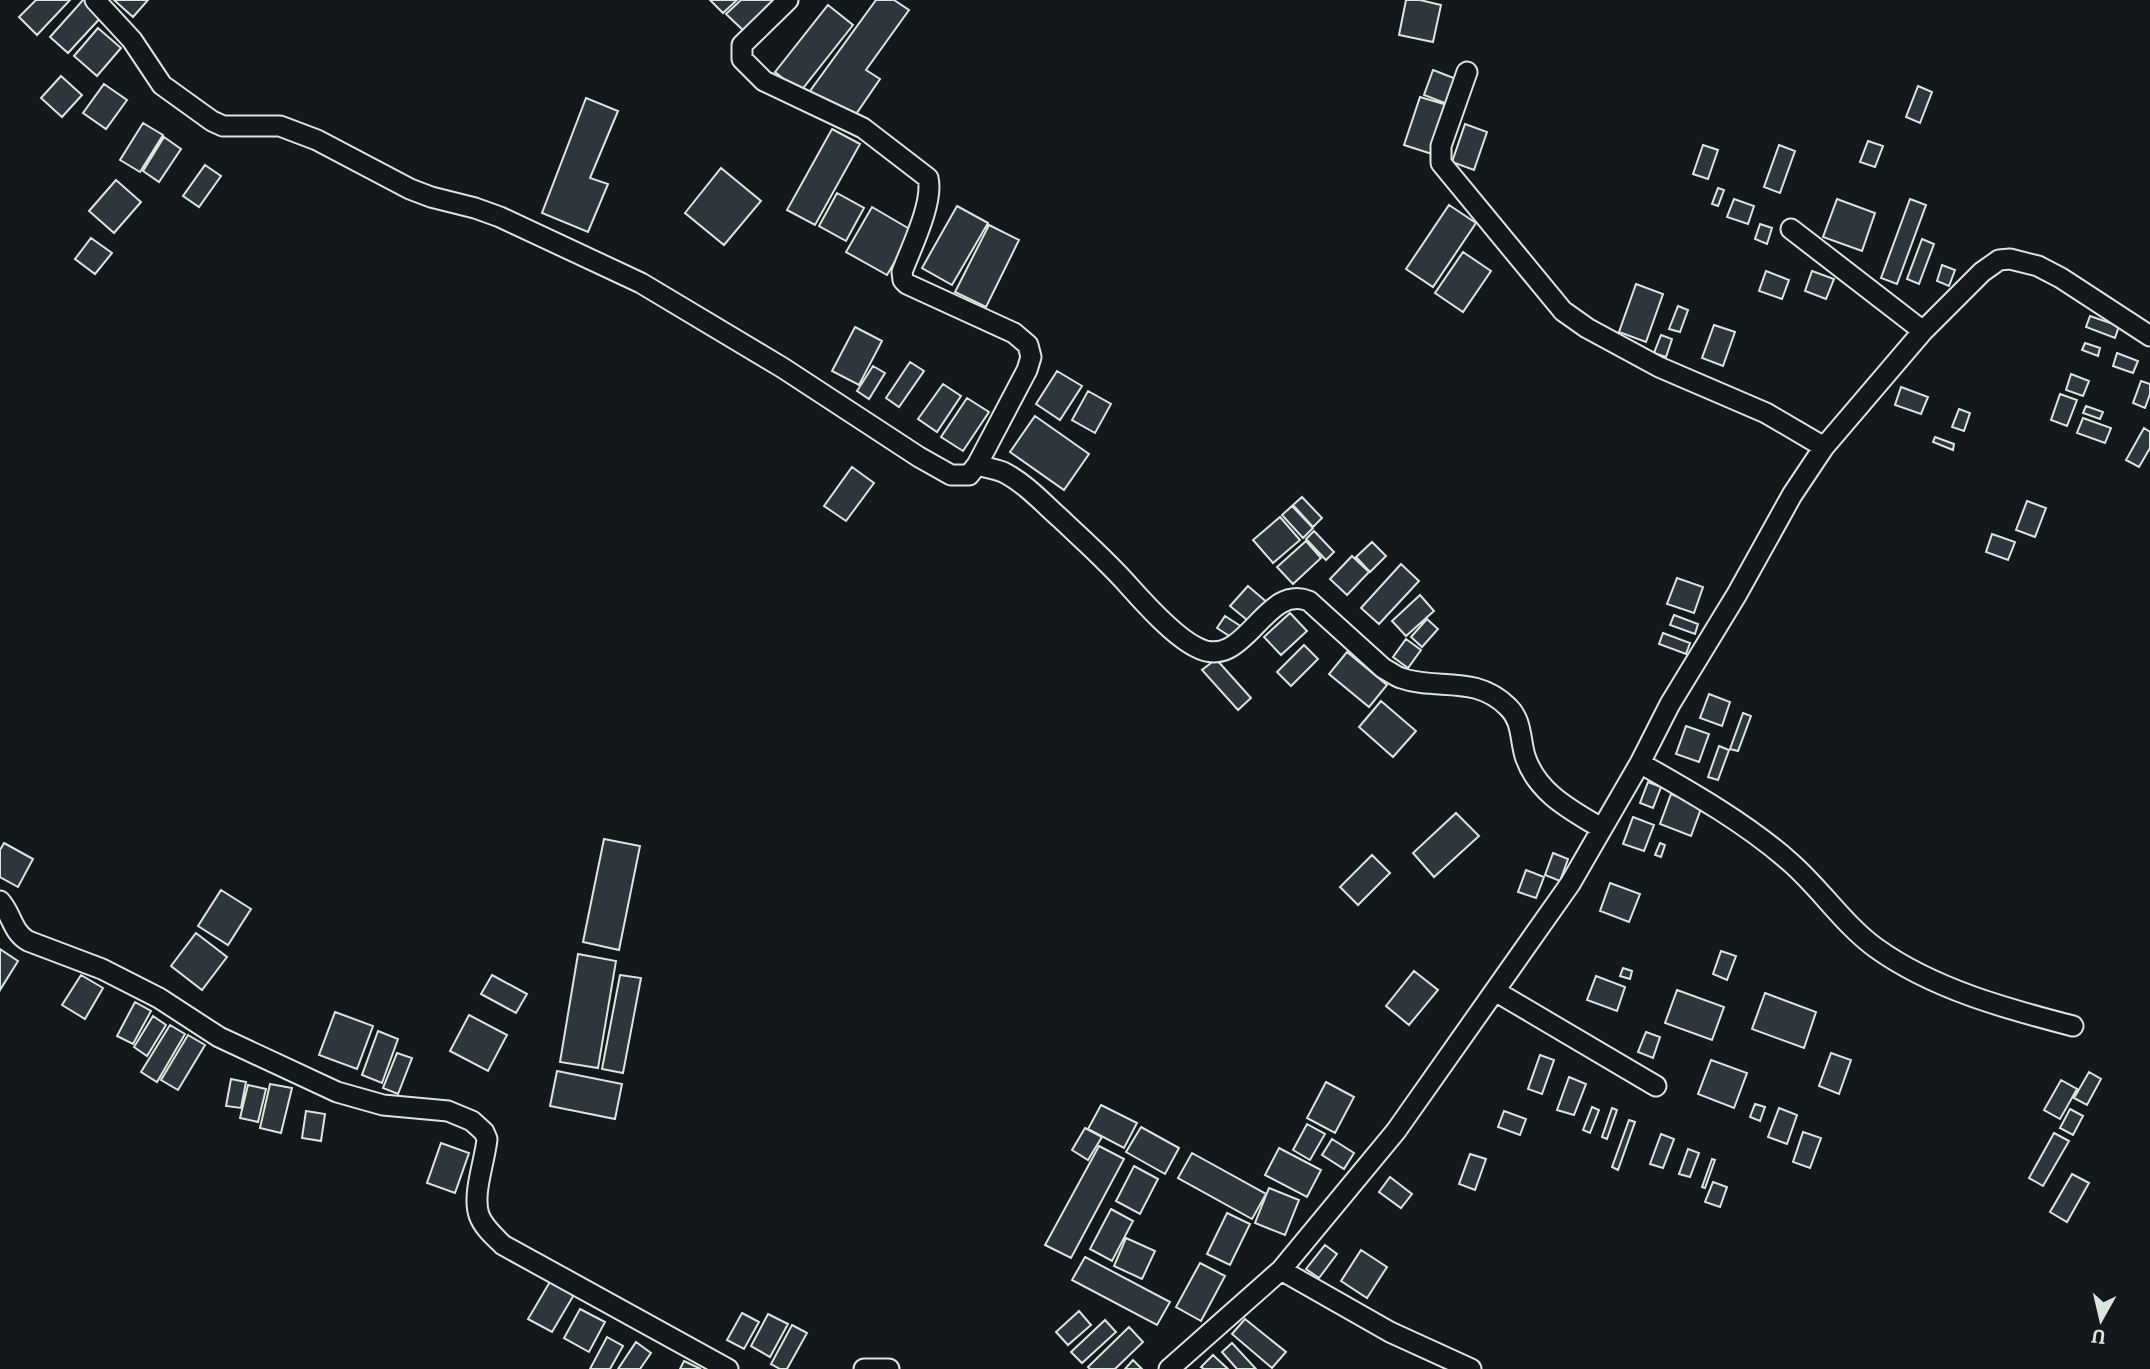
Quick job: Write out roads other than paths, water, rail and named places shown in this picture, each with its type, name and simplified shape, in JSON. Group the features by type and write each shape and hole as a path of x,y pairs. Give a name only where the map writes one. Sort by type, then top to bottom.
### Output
{"street":[{"path":"94,0 132,40 162,85 212,121 223,126 280,126 317,140 431,197 500,217 640,283 783,368 919,457 951,475 969,475 977,465 1027,370 1031,357 1028,345 1014,333 903,280 902,272 927,202 930,186 928,178 863,128 764,81 743,59 742,45 788,0"},
{"path":"1467,72 1441,146 1443,169 1563,311 1587,328 1658,367 1756,408 1824,447"},
{"path":"1791,229 1923,331"},
{"path":"1169,1369 1281,1270 1396,1131 1553,911 1792,495 1824,447 1923,331 1982,272 1999,260 2010,259 2038,266 2061,278 2150,336"},
{"path":"977,465 1003,472 1030,490 1112,567 1150,609 1194,647 1214,652 1224,650 1242,640 1280,602 1288,598 1301,598 1309,601 1382,668 1394,675 1415,681 1457,684 1494,696 1508,706 1515,716 1525,757 1539,783 1560,803 1601,828"},
{"path":"1640,763 1715,807 1788,860 1810,879 1844,921 1877,949 1917,972 1970,995 2073,1026"},
{"path":"0,901 19,936 28,942 102,969 159,998 219,1037 286,1069 337,1092 383,1105 441,1109 472,1121 484,1132 487,1139 478,1192 478,1213 483,1223 503,1245 728,1369"},
{"path":"1495,991 1656,1086"},
{"path":"1281,1270 1390,1332 1471,1369"},
{"path":"864,1369 889,1369"}]}
